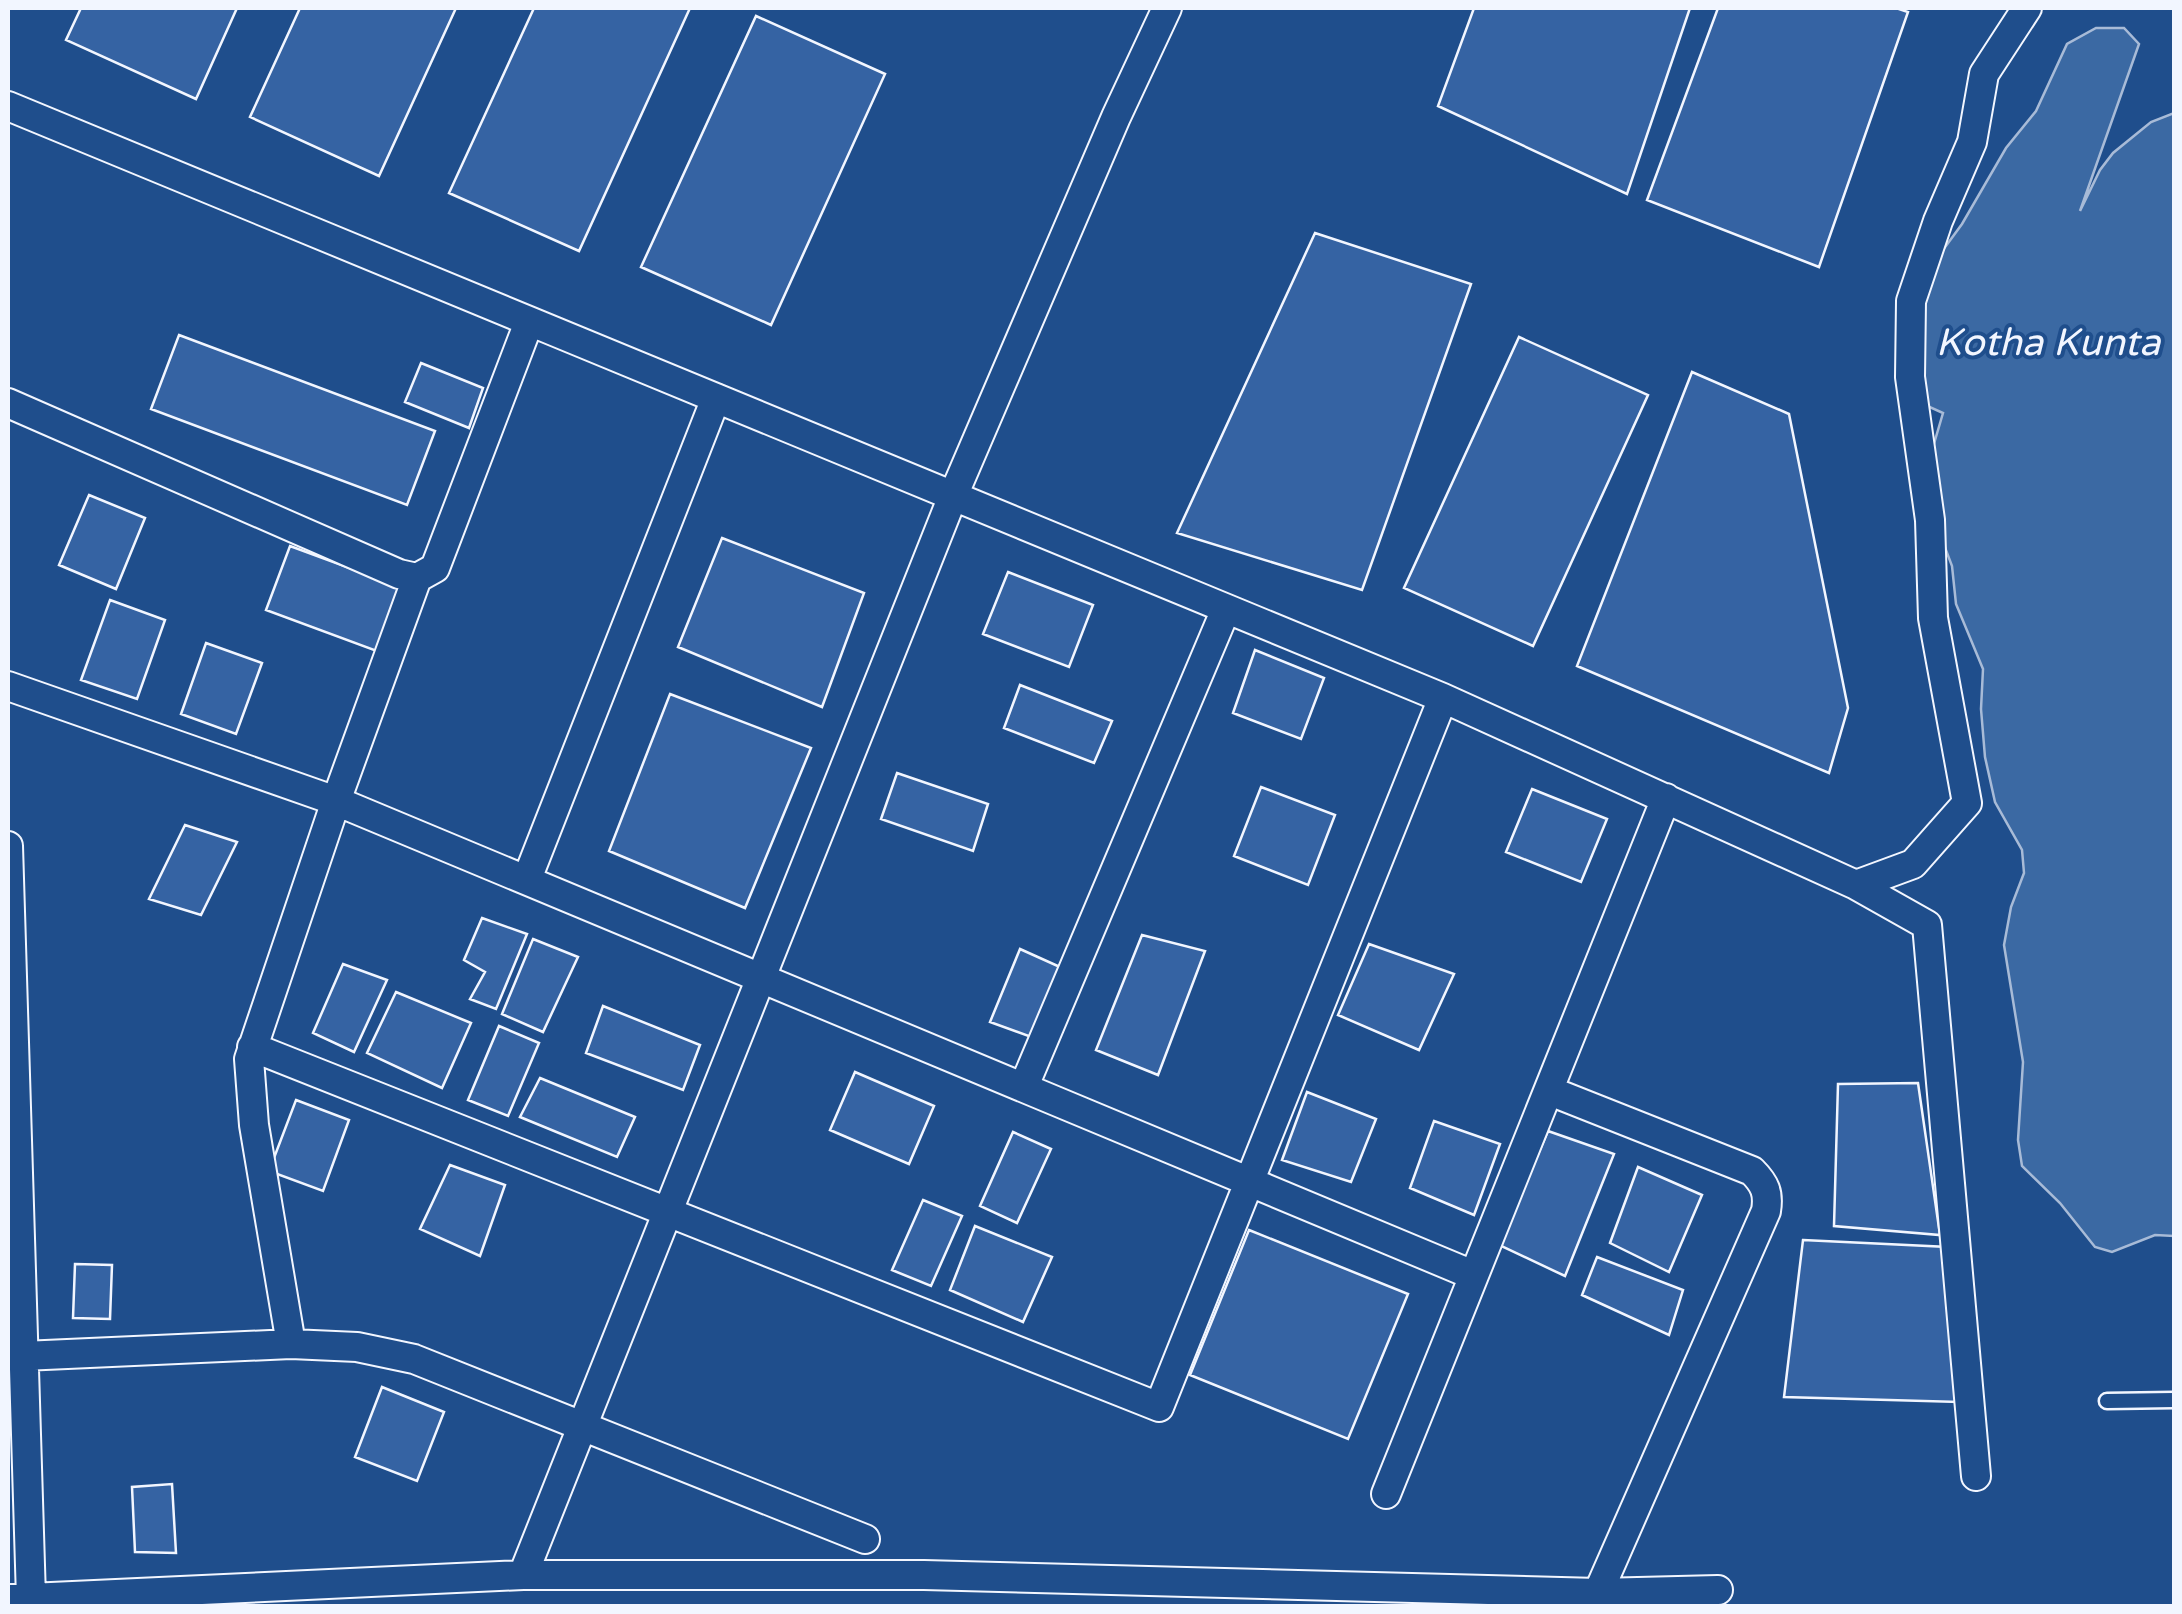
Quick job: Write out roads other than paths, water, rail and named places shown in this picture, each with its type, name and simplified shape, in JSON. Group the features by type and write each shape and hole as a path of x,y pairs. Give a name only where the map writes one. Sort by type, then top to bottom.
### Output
{"street":[{"path":"523,1575 953,496 1167,8"},
{"path":"1856,885 1912,864 1967,802 1933,618 1930,520 1910,377 1910,301 1972,142 1984,74 2027,8"},
{"path":"8,106 1443,698 1856,885 1927,925 1976,1476"},
{"path":"8,403 399,574 417,578 436,568 530,322"},
{"path":"526,879 716,398"},
{"path":"291,1344 254,1125 249,1060 336,800 417,578"},
{"path":"1024,1086 1226,608"},
{"path":"8,686 336,800 1473,1275"},
{"path":"252,1048 1158,1407 1443,698"},
{"path":"1386,1494 1666,798"},
{"path":"8,846 12,1135 24,1356 19,1598 523,1575 924,1574 1598,1592 1718,1590"},
{"path":"1550,1091 1752,1171 1763,1182 1769,1197 1598,1592"},
{"path":"24,1356 291,1344 357,1347 414,1359 865,1539"}],"lane":[{"path":"2107,1401 2174,1400"}],"water":[{"name":"Kotha Kunta","path":"2096,28 2124,28 2139,44 2080,211 2113,153 2151,122 2174,113 2174,1236 2155,1235 2112,1252 2095,1247 2060,1203 2022,1166 2018,1140 2023,1062 2004,945 2011,907 2024,873 2022,850 1995,802 1985,757 1983,669 1956,604 1952,566 1935,521 1931,454 1943,413 1925,405 1918,315 1940,254 2006,148 2036,111 2067,44"}]}
